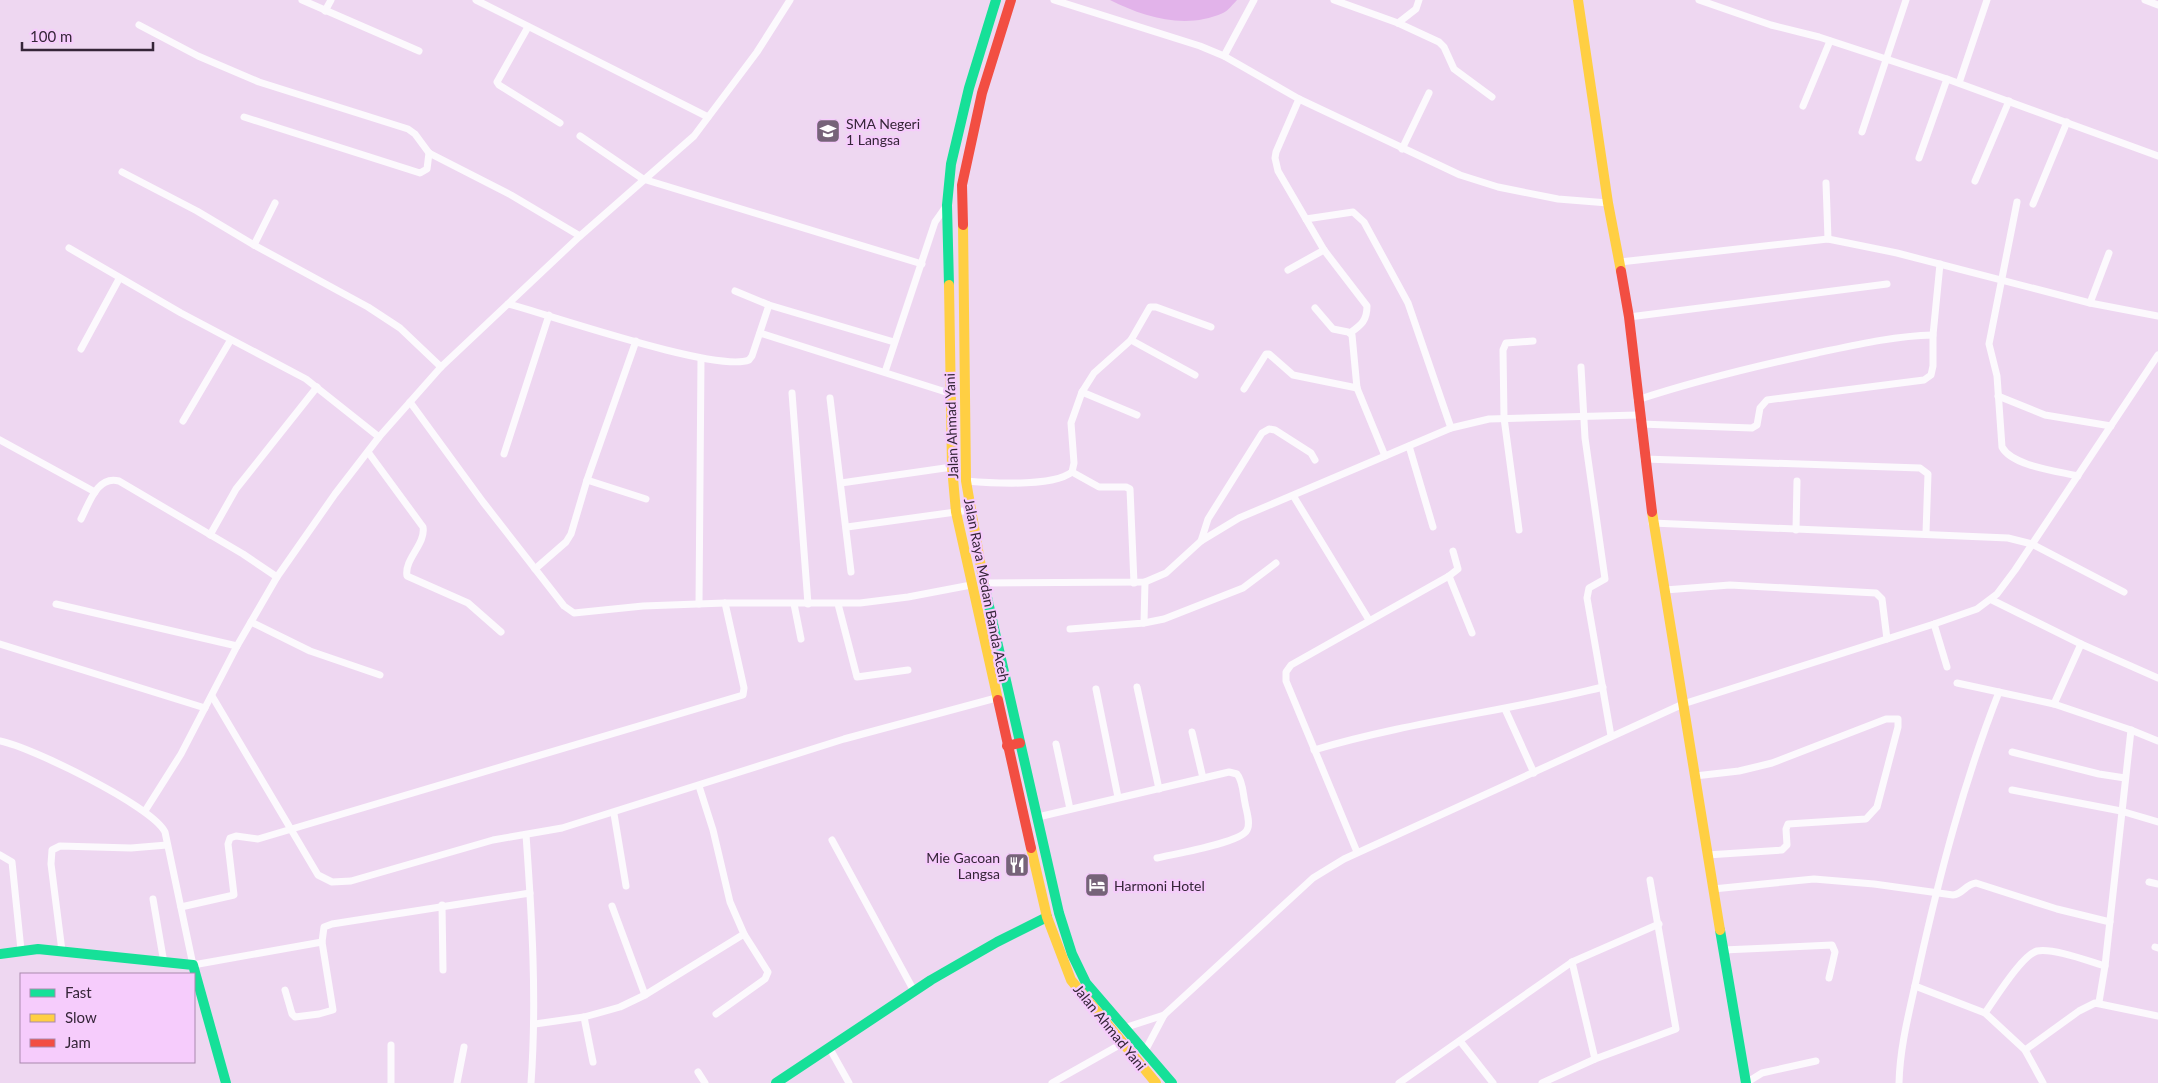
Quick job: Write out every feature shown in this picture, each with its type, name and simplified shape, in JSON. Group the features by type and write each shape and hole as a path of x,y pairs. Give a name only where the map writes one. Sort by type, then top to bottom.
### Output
{"main road":[{"name":"Jalan Ahmad Yani","path":"996,0 954,143 947,205 949,393 956,512 996,698 1047,917 1061,958 1072,980 1156,1083"},
{"name":"Jalan Raya Medan Banda Aceh","path":"1011,0 982,93 962,185 966,481 970,510 982,583 1059,913 1072,954 1086,983 1172,1083"},
{"path":"1578,0 1608,203 1629,317 1636,400 1652,523 1665,590 1707,855 1746,1083"},
{"path":"1008,746 1020,743"},
{"path":"776,1083 830,1049 914,991 993,944 1047,917"},
{"path":"0,954 21,950 62,951 193,965 226,1083"}],"street":[{"path":"302,0 419,51"},
{"path":"325,11 331,0"},
{"path":"476,0 708,117"},
{"path":"145,812 181,754 236,646 277,577 379,437 441,367 580,236 643,179 677,152 708,117 758,52 790,0"},
{"path":"1054,0 1173,36 1224,56 1299,99 1460,175 1498,187 1558,199 1608,203"},
{"path":"1224,56 1254,0"},
{"path":"1334,0 1398,23 1441,44 1454,69 1492,97"},
{"path":"1398,23 1414,12 1419,0"},
{"path":"1699,0 1771,25 1830,41 1959,83 2158,156"},
{"path":"1862,132 1906,0"},
{"path":"1959,83 1987,0"},
{"path":"2145,0 2158,5"},
{"path":"139,25 198,56 259,82 408,129 415,134 430,153 511,195 580,236"},
{"path":"528,27 498,82 499,86 560,123"},
{"path":"1803,106 1830,41"},
{"path":"1919,158 1947,79"},
{"path":"1402,149 1429,93"},
{"path":"1299,99 1275,158 1282,180 1324,250 1367,306 1367,316 1363,324 1350,333"},
{"path":"1975,181 2009,101"},
{"path":"244,117 420,173 427,169 430,153"},
{"path":"2033,204 2067,122"},
{"path":"580,136 643,179 922,264"},
{"path":"122,172 197,211 254,245 368,306 400,328 441,367"},
{"path":"1826,183 1828,239"},
{"path":"2016,202 1989,344 1994,362 2001,440 2005,453 2026,464 2078,476"},
{"path":"254,245 275,203"},
{"path":"885,372 935,222 947,205"},
{"path":"1306,219 1353,212 1364,222 1398,283 1417,325 1450,428"},
{"path":"1620,262 1828,239 1940,264 2090,303 2158,316"},
{"path":"69,248 119,279 317,387 379,437"},
{"path":"1288,270 1324,250"},
{"path":"2090,303 2109,253"},
{"path":"982,583 1145,582 1166,573 1201,541 1239,518 1294,497 1450,428 1474,421 1504,418 1583,417 1752,428 1757,425 1761,405 1767,400 1924,380 1932,372 1932,336 1940,264"},
{"path":"81,349 119,279"},
{"path":"1629,317 1887,284"},
{"path":"735,291 769,305 894,342"},
{"path":"508,304 701,359 740,362 749,360 769,305"},
{"path":"966,481 1029,482 1062,477 1072,472 1074,468 1071,423 1082,392 1094,373 1131,340 1147,308 1152,306 1211,327"},
{"path":"1315,308 1333,328 1350,333"},
{"path":"504,454 549,315"},
{"path":"1350,333 1357,388 1385,456"},
{"path":"760,334 949,393"},
{"path":"1636,400 1744,370 1812,354 1892,337 1932,336"},
{"path":"1131,340 1195,375"},
{"path":"183,421 230,341"},
{"path":"535,569 566,542 571,534 587,480 636,341"},
{"path":"1519,530 1504,418 1503,347 1506,343 1511,342 1533,341"},
{"path":"1244,389 1266,354 1269,354 1293,375 1357,388"},
{"path":"1145,1051 1164,1015 1313,878 1357,852 1683,704 1934,624 1977,609 1992,600 2032,544 2158,355"},
{"path":"699,604 701,359"},
{"path":"1581,367 1583,417 1605,577 1604,582 1587,591 1612,736"},
{"path":"210,535 236,489 317,387"},
{"path":"1082,392 1137,414"},
{"path":"792,393 808,604"},
{"path":"1998,396 2045,415 2111,426"},
{"path":"830,398 851,572"},
{"path":"410,402 535,569 564,606 574,613 643,606 725,603 838,604 882,601 971,585"},
{"path":"1201,541 1208,519 1262,433 1269,429 1275,430 1316,460"},
{"path":"0,440 95,492"},
{"path":"1409,446 1433,527"},
{"path":"368,452 423,527 423,535 407,569 407,576 468,603 481,612 501,632"},
{"path":"1644,459 1920,468 1928,474 1926,533"},
{"path":"841,483 952,467"},
{"path":"1072,472 1099,487 1126,487 1130,489 1134,583"},
{"path":"81,519 95,492 106,480 119,481 277,577"},
{"path":"587,480 646,499"},
{"path":"1796,530 1797,482"},
{"path":"1294,497 1369,620"},
{"path":"847,527 970,510"},
{"path":"1652,523 1796,530 1926,533 2008,538 2032,544 2124,592"},
{"path":"1357,852 1286,681 1286,672 1291,665 1449,576 1458,569 1453,551"},
{"path":"1070,629 1144,623 1164,619 1243,588 1276,563"},
{"path":"1449,576 1472,633"},
{"path":"1144,623 1145,582"},
{"path":"1665,590 1730,585 1876,593 1882,599 1887,639"},
{"path":"1992,600 2081,644 2158,678"},
{"path":"180,907 234,895 228,844 230,838 241,836 258,839 741,696 745,691 725,603"},
{"path":"56,604 236,646"},
{"path":"794,604 801,639"},
{"path":"838,604 857,677 908,670"},
{"path":"251,622 310,651 380,675"},
{"path":"1934,624 1947,667"},
{"path":"0,644 205,708"},
{"path":"2054,704 2081,644"},
{"path":"1957,683 2054,704 2158,741"},
{"path":"1137,686 1159,789"},
{"path":"1314,750 1350,739 1562,698 1603,687"},
{"path":"1096,689 1118,798"},
{"path":"1899,1083 1903,1037 1936,894 1974,755 1998,692"},
{"path":"212,696 318,875 332,882 351,881 493,840 562,828 614,814 844,739 996,698"},
{"path":"1505,709 1534,773"},
{"path":"1695,776 1763,766 1823,745 1886,719 1898,719 1898,727 1876,807 1866,819 1788,824 1786,829 1786,845 1782,850 1707,855"},
{"path":"2099,1002 2105,966 2120,811 2131,730"},
{"path":"1192,732 1203,778"},
{"path":"0,741 18,745 56,762 145,812 163,828 193,965 322,942"},
{"path":"1056,744 1070,809"},
{"path":"2012,752 2099,774 2125,778"},
{"path":"1038,817 1229,772 1237,774 1243,790 1248,830 1240,837 1157,858"},
{"path":"699,786 713,830 730,902 744,934 764,964 768,976 716,1014"},
{"path":"2012,790 2120,811 2158,822"},
{"path":"614,814 626,886"},
{"path":"526,835 534,951 535,1024 531,1083"},
{"path":"832,840 914,991"},
{"path":"62,951 51,864 52,850 60,846 131,848 168,845"},
{"path":"0,855 12,862 21,950"},
{"path":"1713,889 1814,879 1874,884 1936,894 1956,895 1970,884 1980,884 2057,909 2110,922"},
{"path":"1542,1083 1594,1059 1676,1029 1650,880"},
{"path":"2149,882 2158,884"},
{"path":"285,990 292,1014 295,1017 333,1010 322,942 323,929 326,925 442,905 530,893"},
{"path":"153,899 164,963"},
{"path":"442,905 443,970"},
{"path":"612,906 645,995"},
{"path":"1399,1083 1572,962 1658,924"},
{"path":"535,1024 584,1017 620,1007 645,995 744,934"},
{"path":"1723,950 1832,945 1835,952 1829,978"},
{"path":"1985,1013 2022,963 2036,952 2046,950 2105,966"},
{"path":"1572,962 1594,1059"},
{"path":"1915,986 1985,1013 2025,1050 2043,1083"},
{"path":"2025,1050 2088,1005 2099,1002 2158,1016"},
{"path":"1124,1028 1164,1015"},
{"path":"584,1017 593,1062"},
{"path":"1460,1041 1492,1083"},
{"path":"1052,1083 1123,1043"},
{"path":"391,1045 391,1083"},
{"path":"457,1083 464,1046"},
{"path":"830,1049 849,1083"},
{"path":"1746,1083 1762,1073 1816,1061"},
{"path":"698,1072 705,1083"}],"shaded area":[{"path":"1110,0 1237,0 1223,13 1194,21 1180,21 1137,12"}],"traffic: fast":[{"path":"949,285 947,205 951,164 969,88 996,0"},
{"path":"984,584 1059,913 1072,954 1086,983 1172,1083"},
{"path":"776,1083 931,980 997,942 1047,917"},
{"path":"1720,930 1746,1083"},
{"path":"0,954 38,949 193,965 226,1083"}],"traffic: slow":[{"path":"1578,0 1608,203 1621,271"},
{"path":"963,225 966,481 984,584"},
{"path":"949,285 952,467 956,512 998,700"},
{"path":"1652,512 1720,930"},
{"path":"1031,848 1047,917 1071,980 1156,1083"}],"traffic: jam":[{"path":"963,225 962,185 982,93 1011,0"},
{"path":"1621,271 1629,317 1652,512"},
{"path":"998,700 1031,848"},
{"path":"1007,746 1020,743"}],"place":[{"name":"SMA Negeri 1 Langsa","path":"828,131"},
{"name":"Mie Gacoan Langsa","path":"1017,865"},
{"name":"Harmoni Hotel","path":"1097,885"}]}
